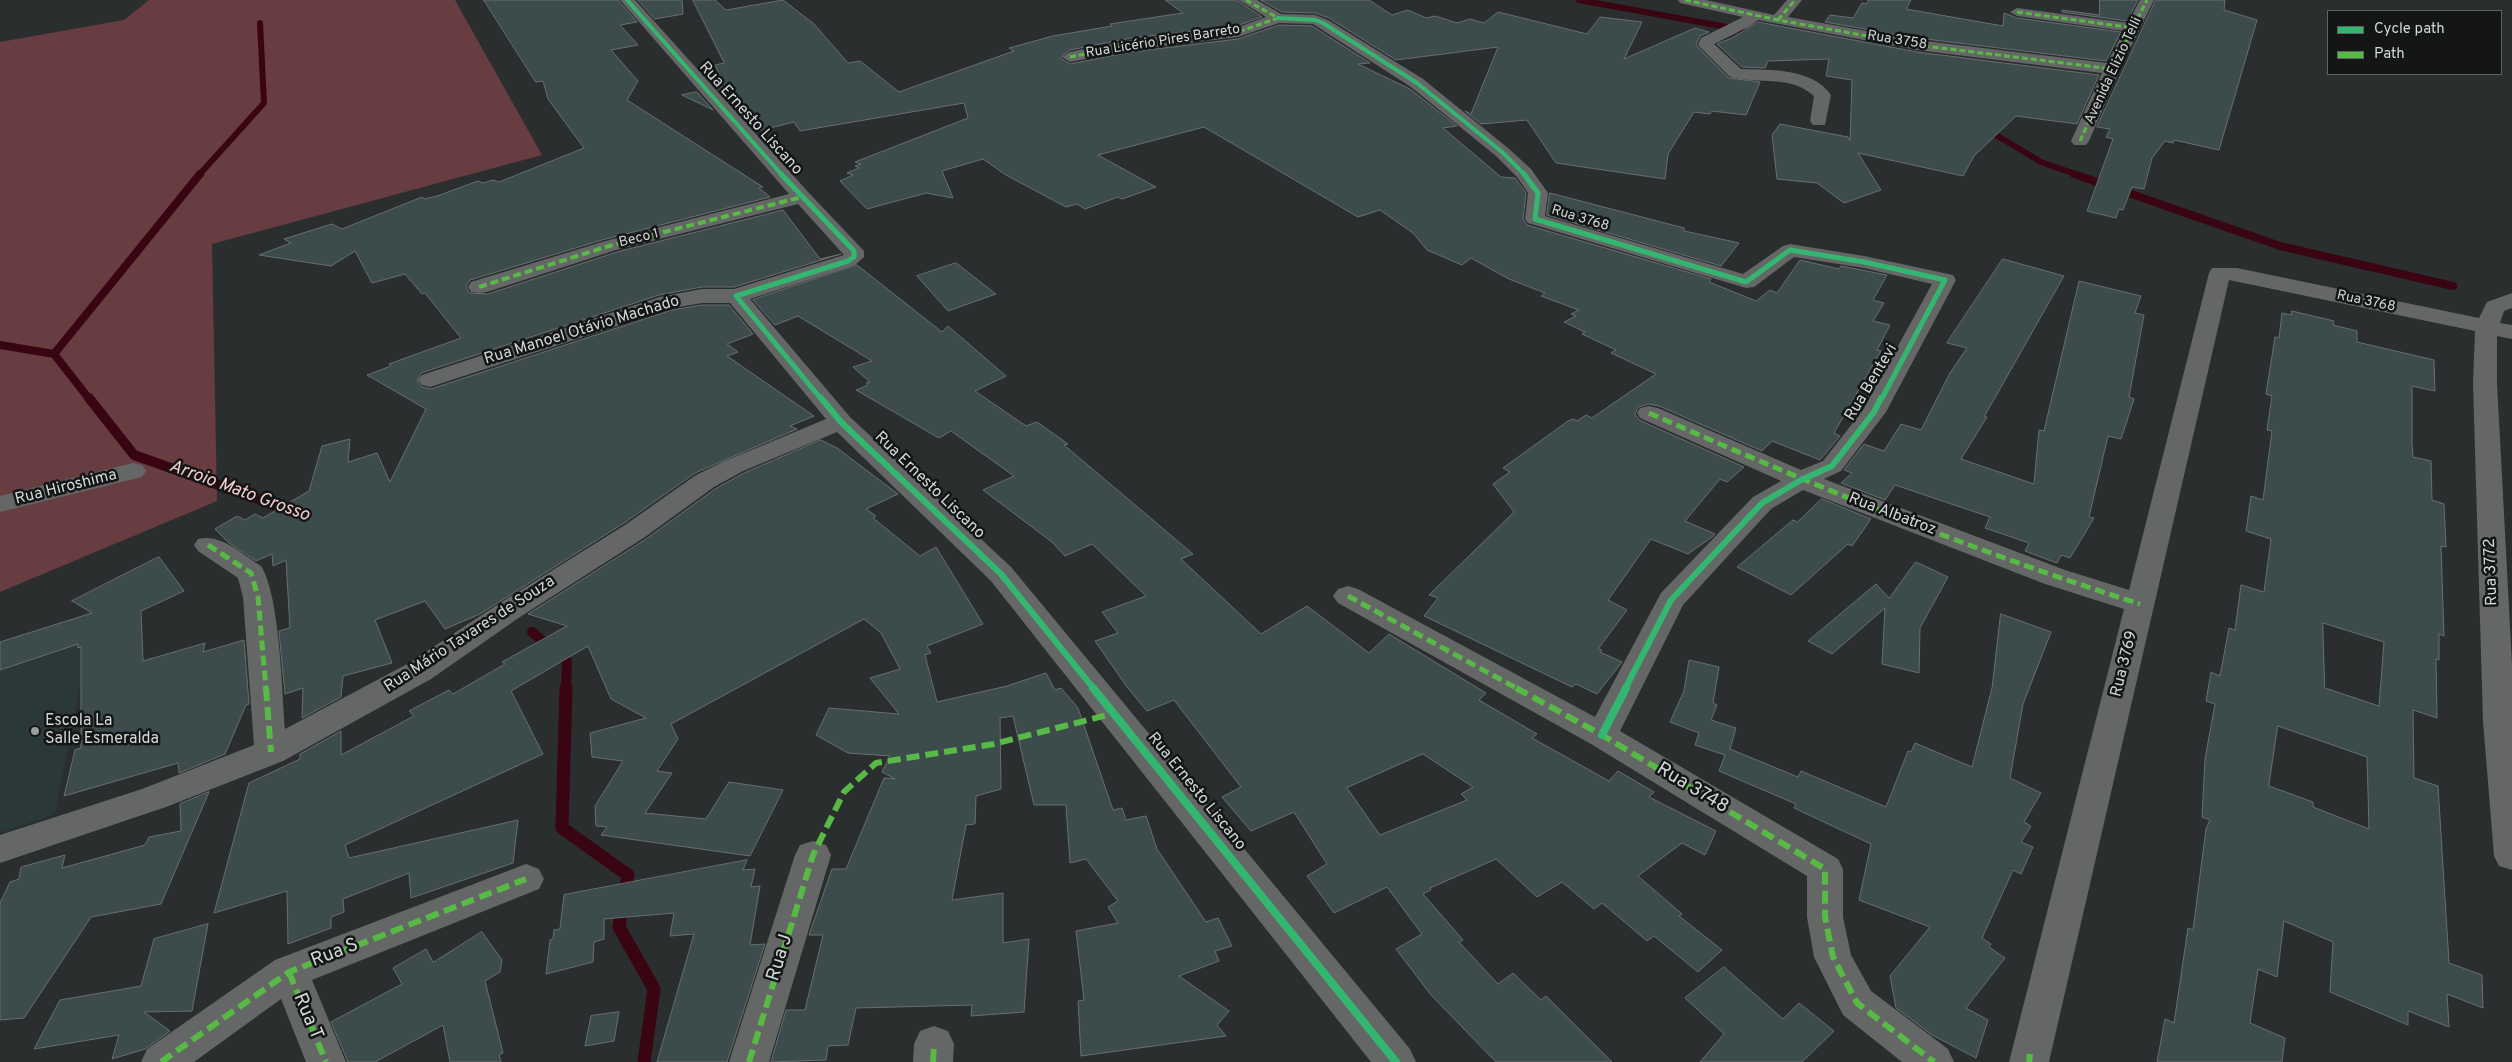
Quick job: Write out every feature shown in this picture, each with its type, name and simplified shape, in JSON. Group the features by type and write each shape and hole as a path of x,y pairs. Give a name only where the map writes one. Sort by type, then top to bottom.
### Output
{"street":[{"name":"Rua Ernesto Liscano","path":"627,0 802,197 854,251 854,257 848,261 736,296 841,422 1001,574 1396,1062"},
{"name":"Rua Licério Pires Barreto","path":"1246,0 1278,18"},
{"name":"Rua 3758","path":"1685,0 1778,20 1917,46 2112,69"},
{"path":"1778,20 1795,0"},
{"name":"Avenida Elizio Telli","path":"2080,142 2112,69 2147,0"},
{"path":"2017,12 2134,28"},
{"path":"1755,15 1745,23 1707,41 1706,44 1736,74 1796,79 1814,85 1823,95 1820,120"},
{"name":"Rua Licério Pires Barreto","path":"1070,57 1131,45 1238,32 1278,18"},
{"name":"Rua 3768","path":"1278,18 1315,20 1417,83 1502,152 1524,174 1538,193 1535,219 1746,282 1790,250 1864,262 1945,280"},
{"name":"Beco 1","path":"478,287 609,246 802,197"},
{"name":"Rua 3768","path":"2220,273 2237,274 2499,330"},
{"name":"Rua 3769","path":"2033,1059 2220,273"},
{"name":"Rua Bentevi","path":"1602,736 1671,600 1762,503 1801,480 1832,466 1874,412 1945,280"},
{"name":"Rua Manoel Otávio Machado","path":"430,380 668,302 702,296 736,296"},
{"name":"Rua 3772","path":"2512,300 2494,307 2499,330 2485,383 2512,856"},
{"name":"Rua Albatroz","path":"1649,413 1801,480 2055,577 2140,604"},
{"name":"Rua Mário Tavares de Souza","path":"0,849 154,798 271,752 420,671 510,610 635,531 705,481 734,466 841,422"},
{"name":"Rua Hiroshima","path":"0,504 132,471"},
{"path":"208,545 251,572 258,597 271,752"},
{"name":"Rua 3748","path":"1348,596 1602,736 1825,868 1825,917 1833,957 1857,1003 1891,1031 1934,1062"},
{"name":"Rua J","path":"749,1062 813,855"},
{"name":"Rua S","path":"161,1062 289,972 526,879"},
{"name":"Rua T","path":"289,972 326,1062"}],"shaded area":[{"path":"149,0 455,0 542,155 212,244 217,501 0,592 0,42 124,20"},
{"name":"Escola La Salle Esmeralda","path":"93,617 55,814 0,833 0,649"}],"building":[{"path":"484,0 618,0 637,22 620,25 638,45 611,50 638,81 627,100 763,187 759,188 770,197 602,240 470,280 466,286 469,293 488,294 617,252 783,210 820,259 841,254 734,287 702,287 659,295 421,373 417,381 422,387 431,389 672,310 702,305 729,305 753,334 727,344 738,352 727,356 814,416 790,426 797,429 695,473 624,523 480,614 445,629 425,601 375,620 392,663 343,676 341,697 302,718 303,688 285,694 279,631 290,628 286,560 273,566 272,554 256,561 229,543 215,529 237,516 245,520 255,514 263,518 309,491 322,446 350,439 348,462 377,453 390,482 426,409 367,375 391,366 389,364 461,338 425,293 422,294 405,274 372,283 355,251 331,266 259,255 291,243 284,239 332,224 342,229 422,197 425,199 437,196 478,181 483,183 493,180 499,182 584,148 548,99 543,81 536,82"},
{"path":"638,0 682,0 683,14 655,19"},
{"path":"693,0 715,0 726,10 783,0 814,24 848,63 860,61 899,92 1014,51 1009,48 1053,36 1112,26 1110,24 1183,13 1165,0 1237,0 1262,17 1236,26 1131,38 1070,50 1060,58 1070,64 1131,52 1238,39 1279,25 1312,26 1370,63 1358,64 1410,89 1457,126 1443,128 1501,177 1515,178 1526,193 1523,219 1527,225 1711,279 1709,282 1756,301 1770,290 1777,293 1800,260 1839,269 1841,266 1887,275 1873,300 1884,303 1873,321 1890,325 1877,350 1881,351 1834,433 1840,436 1820,460 1772,441 1762,451 1659,406 1649,404 1638,407 1635,414 1639,420 1744,467 1727,482 1720,479 1685,521 1715,534 1712,537 1688,554 1651,539 1608,600 1627,610 1598,649 1602,650 1600,652 1622,662 1597,694 1576,684 1572,687 1424,616 1438,598 1429,595 1514,512 1493,484 1510,472 1503,468 1568,421 1573,419 1577,421 1586,415 1592,418 1656,374 1611,353 1616,350 1582,334 1585,332 1564,322 1576,316 1571,314 1579,310 1541,296 1545,293 1509,279 1471,258 1462,265 1427,250 1413,233 1380,210 1358,217 1204,127 1098,155 1156,187 1122,199 1118,197 1085,209 1077,204 1066,207 1006,175 983,159 942,171 953,198 926,193 867,209 840,181 853,175 847,173 859,168 855,166 861,164 855,162 968,118 964,103 800,131 794,122 758,131 717,88 725,86 715,65 724,63"},
{"path":"1261,0 1369,0 1392,15 1408,10 1426,18 1435,16 1457,23 1470,19 1484,23 1498,12 1587,34 1600,17 1642,22 1624,59 1695,28 1709,32 1700,36 1696,45 1729,78 1760,82 1746,115 1712,111 1710,114 1694,112 1668,154 1665,179 1556,163 1527,120 1481,124 1465,111 1471,114 1498,47 1396,60 1329,18 1315,13 1282,12"},
{"path":"1869,0 1911,0 1906,9 2003,26 2004,13 2017,18 2121,32 2106,61 1917,38 1825,22 1830,15 1853,18 1862,3 1866,4"},
{"path":"2100,0 2138,0 2127,21 2062,12 2062,10 2099,15"},
{"path":"2156,0 2225,0 2224,10 2257,20 2219,150 2174,140 2173,143 2165,141 2152,158 2144,189 2132,187 2123,210 2119,209 2116,218 2087,211 2113,139 2106,137 2110,129 2097,127"},
{"path":"1758,22 1917,52 2099,75 2077,124 2016,116 1974,156 1963,176 1858,153 1881,190 1844,203 1817,183 1777,179 1772,135 1780,124 1848,137 1850,141 1852,80 1826,76 1829,59 1768,61 1765,68 1742,67 1717,44 1732,38"},
{"path":"697,92 713,110 682,95"},
{"path":"1550,193 1684,228 1684,231 1739,243 1721,266 1547,215"},
{"path":"2003,259 2064,276 1984,417 1987,417 1961,459 2034,484 2039,430 2044,431 2079,281 2141,296 2135,313 2144,315 2129,397 2134,399 2121,439 2108,436 2089,517 2094,518 2070,558 2061,555 2057,563 2025,551 2029,543 1985,528 1990,517 1895,485 1885,500 1841,483 1852,473 1844,470 1864,444 1884,451 1901,424 1921,430 1950,373 1967,348 1947,343"},
{"path":"956,263 996,294 948,311 917,276"},
{"path":"857,265 942,332 948,326 1006,376 975,391 1026,426 1037,422 1068,444 1064,445 1193,554 1181,559 1261,634 1307,606 1369,653 1389,634 1486,693 1479,700 1537,734 1532,738 1609,781 1618,771 1654,792 1649,797 1716,831 1705,855 1682,843 1638,876 1682,914 1679,916 1722,950 1698,972 1654,936 1647,941 1602,903 1594,909 1562,882 1537,897 1496,859 1430,888 1431,890 1423,894 1463,940 1459,942 1498,984 1513,973 1541,1000 1546,996 1612,1062 1496,1062 1431,995 1396,949 1422,934 1387,887 1334,913 1307,876 1327,864 1294,812 1251,831 1222,797 1241,787 1174,700 1147,711 1127,687 1095,641 1118,633 1102,612 1146,596 1092,544 1065,556 1052,542 983,490 1014,476 951,431 939,438 856,390 868,385 866,383 870,382 853,367 872,361 798,316 775,325 753,300","holes":["1423,754 1473,787 1461,794 1467,800 1380,835 1347,788"]},
{"path":"2292,311 2334,321 2333,325 2357,331 2357,342 2434,360 2435,391 2412,386 2412,442 2413,457 2431,461 2432,500 2444,504 2446,547 2441,546 2444,636 2439,634 2439,660 2436,659 2437,718 2413,710 2414,778 2438,786 2449,963 2482,975 2483,1008 2447,994 2449,1027 2408,1011 2408,1025 2330,992 2333,942 2284,921 2277,977 2258,969 2250,1023 2285,1038 2282,1062 2157,1062 2165,1019 2174,1023 2188,928 2193,930 2206,829 2210,820 2202,817 2205,759 2215,704 2206,701 2211,672 2220,676 2229,628 2235,630 2241,585 2264,592 2271,539 2246,531 2251,496 2263,500 2272,431 2267,430 2272,396 2266,394 2275,337 2279,338 2282,313 2291,315","holes":["2323,623 2384,642 2379,706 2325,688","2278,726 2367,757 2369,829 2313,807 2313,802 2269,786"]},
{"path":"821,440 837,448 898,494 866,509 876,516 873,518 920,556 936,547 983,624 927,646 931,653 925,655 937,702 1007,686 1046,673 1055,690 1061,688 1078,708 1113,810 1122,808 1126,820 1146,816 1157,849 1206,922 1218,918 1232,946 1215,951 1219,961 1179,976 1229,1011 1217,1025 1226,1036 1081,1056 1078,1001 1084,1000 1076,931 1118,923 1108,907 1118,901 1086,859 1070,863 1066,805 1034,805 1013,716 1000,718 1001,789 976,796 975,824 966,825 952,900 1003,893 1003,943 1029,939 1024,1012 971,1016 972,1005 856,1008 848,1045 828,1046 826,1060 771,1062 786,1010 805,1010 823,935 809,935 832,869 846,869 884,778 895,779 882,772 890,756 848,753 816,735 829,708 899,714 870,678 900,669 881,633 864,619 671,724 678,739 657,771 672,773 645,813 706,819 729,782 783,790 750,856 601,835 607,827 596,826 595,806 623,761 592,757 590,733 646,718 611,699 588,646 511,691 543,754 345,845 349,858 518,820 513,863 411,898 409,873 343,899 344,912 331,917 331,928 288,944 287,891 214,913 249,783 300,759 300,754 341,731 341,755 414,716 409,711 449,690 453,694 505,664 502,662 567,626 528,614 646,539 715,489 744,473"},
{"path":"1822,499 1871,519 1852,546 1848,544 1791,595 1737,567 1793,520 1797,522"},
{"path":"159,557 184,591 141,611 143,661 205,643 203,652 244,640 249,704 246,705 225,754 179,773 178,763 64,796 75,750 81,748 81,647 78,648 78,644 0,670 0,642 92,613 72,601"},
{"path":"1916,562 1948,577 1920,628 1919,673 1882,664 1885,608 1832,654 1808,641 1876,584 1889,598"},
{"path":"2001,614 2051,632 2023,704 2010,778 2041,793 2024,822 2031,826 2021,842 2033,847 2021,874 2013,870 1982,938 1991,944 1989,947 2005,958 1966,1008 1988,1020 1976,1058 1932,1035 1896,1008 1890,976 1930,927 1859,900 1871,844 1794,808 1796,804 1719,771 1725,755 1695,745 1699,733 1670,722 1684,691 1689,660 1719,667 1713,703 1717,705 1711,720 1736,728 1730,749 1798,777 1801,771 1886,807 1908,751 1911,752 1915,743 1972,767 1992,688"},
{"path":"209,792 161,904 91,917 24,1018 0,1020 0,903 10,882 19,879 21,867 65,855 62,868 145,845 149,837 181,831 180,804"},
{"path":"747,860 743,870 755,869 751,887 760,886 750,945 765,944 727,1062 657,1062 694,934 670,936 674,913 604,919 604,939 594,942 593,962 546,974 550,940 553,939 554,930 560,929 564,895"},
{"path":"208,924 192,1011 144,1012 170,1031 145,1049 112,1059 119,1035 34,1049 60,1000 141,986 154,939"},
{"path":"482,932 502,960 500,972 485,981 503,1053 499,1055 501,1062 450,1062 443,1025 375,1062 348,1062 331,1022 402,984 393,968 426,949 433,962"},
{"path":"1724,967 1783,1019 1799,1003 1834,1031 1802,1062 1700,1062 1724,1034 1685,998"},
{"path":"619,1012 614,1041 585,1046 591,1016"}],"waterway":[{"path":"1579,0 1738,29 1756,35"},
{"path":"199,175 264,103 260,23"},
{"path":"1986,129 2041,162 2078,175"},
{"path":"54,354 200,174"},
{"path":"2074,174 2280,246 2453,286"},
{"name":"Arroio Mato Grosso","path":"0,345 54,354"},
{"name":"Arroio Mato Grosso","path":"54,354 90,400"},
{"name":"Arroio Mato Grosso","path":"89,398 134,455 295,512"},
{"name":"Arroio Mato Grosso","path":"532,632 567,661 566,689"},
{"name":"Arroio Mato Grosso","path":"566,688 562,828 628,875 619,927 654,989 644,1062"}],"marked path":[{"path":"1070,57 1131,45 1238,32 1278,18 1246,0"},
{"path":"1685,0 1778,20 1917,45 2112,69"},
{"path":"1778,20 1795,0"},
{"path":"2080,141 2112,69 2147,0"},
{"path":"2017,12 2134,28"},
{"path":"479,287 609,246 802,197"},
{"path":"1649,413 1801,480 2055,577 2140,604"},
{"path":"208,545 251,573 258,597 271,752"},
{"path":"1348,596 1602,735 1825,869 1825,917 1833,957 1857,1003 1891,1031 1934,1062"},
{"path":"749,1062 813,855 844,792 876,763 994,744 1115,713"},
{"path":"161,1062 289,972 526,879"},
{"path":"289,972 326,1062"},
{"path":"933,1062 934,1044"},
{"path":"2029,1062 2030,1054"}],"cycle path":[{"path":"627,0 802,197 854,251 854,257 848,261 736,296 841,422 1001,574 1396,1062"},
{"path":"1278,18 1315,20 1323,23 1417,83 1502,152 1524,173 1538,193 1535,219 1746,282 1790,250 1864,262 1945,280 1874,412 1832,466 1801,480 1762,503 1671,600 1602,735"}],"place":[{"name":"Escola La Salle Esmeralda","path":"35,731"}]}
